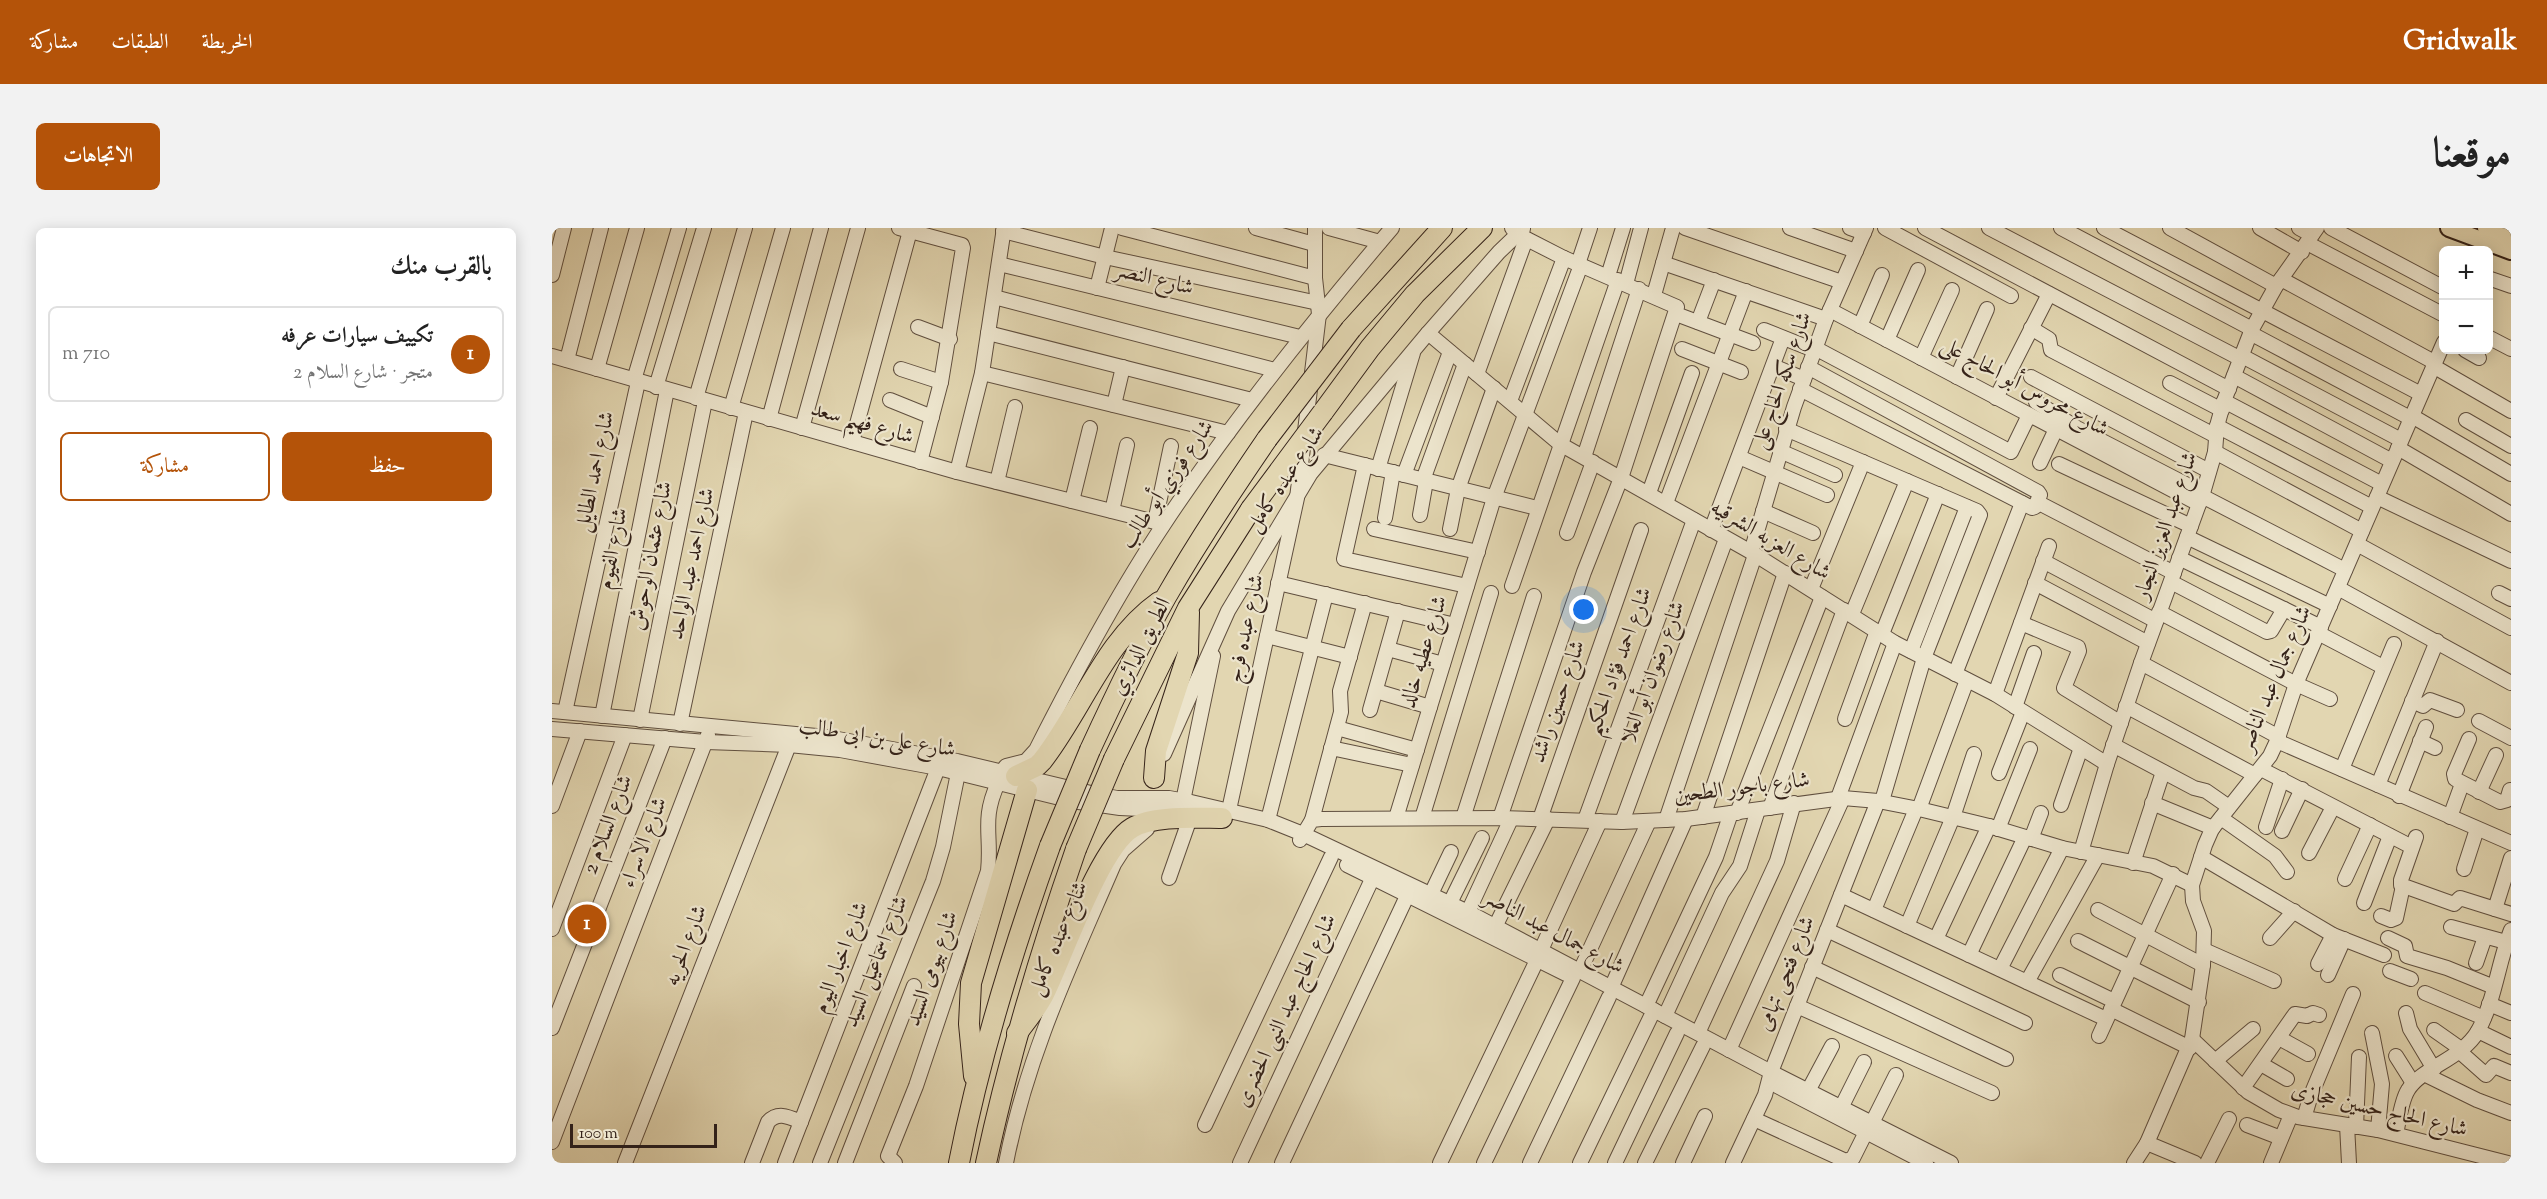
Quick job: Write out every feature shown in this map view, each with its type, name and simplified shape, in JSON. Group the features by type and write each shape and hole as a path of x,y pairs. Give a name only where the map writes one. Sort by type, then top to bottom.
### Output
{"highway":[{"name":"الطريق الدائري","path":"959,1163 1007,973 1050,846 1120,685 1166,597 1230,493 1268,439 1351,329 1442,228"},
{"name":"الطريق الدائري","path":"986,1163 1017,1033 1044,942 1076,849 1114,759 1188,608 1251,509 1370,348 1415,294 1476,233"},
{"path":"976,1089 969,1024 971,983 1010,780 1037,766 1133,624 1166,597"},
{"path":"1154,778 1156,751 1188,653 1188,608"},
{"path":"1017,1033 1044,994 1098,873 1109,852 1122,837 1132,828 1146,822 1229,816"}],"main road":[{"path":"2449,228 2494,236 2511,251"}],"street":[{"path":"552,275 564,228"},
{"path":"567,360 602,228"},
{"path":"597,369 637,228"},
{"name":"شارع احمد الطايل","path":"559,712 636,381 679,228"},
{"name":"شارع الفيوم","path":"602,716 661,388 704,228"},
{"name":"شارع عثمان الوحوش","path":"640,720 700,399 745,228"},
{"path":"731,408 783,228"},
{"path":"769,419 821,228"},
{"path":"802,428 858,228"},
{"path":"1097,288 1112,228"},
{"path":"1122,228 1315,278"},
{"path":"1256,228 1314,244"},
{"name":"شارع عبده فرج","path":"1229,816 1297,498 1319,309 1315,278 1314,228"},
{"path":"1329,228 1380,242"},
{"name":"شارع فوزي أبو طالب","path":"1010,780 1006,766 1026,761 1036,750 1083,659 1159,523 1300,338 1319,309 1392,228"},
{"name":"شارع عطيه خالد","path":"1396,818 1494,498 1580,265 1590,228"},
{"path":"1567,533 1588,460 1623,282 1623,228"},
{"path":"1512,586 1560,444 1623,282 1641,228"},
{"path":"1654,295 1673,228"},
{"path":"1685,228 1842,282"},
{"path":"1790,228 1856,250"},
{"path":"1850,228 1865,230"},
{"path":"1885,228 2012,296"},
{"path":"1925,228 2174,360 2377,496"},
{"path":"1989,228 2241,357 2511,514"},
{"path":"2061,228 2411,417 2511,474"},
{"path":"2104,228 2421,394"},
{"path":"2170,228 2434,364 2511,411"},
{"path":"2260,228 2309,240 2439,312"},
{"path":"2299,228 2309,240"},
{"path":"2331,228 2439,285"},
{"path":"852,442 904,229 960,245 963,248 950,339 920,462"},
{"path":"957,472 982,373 1003,230 1319,309"},
{"name":"شارع سكه الحاج على","path":"1666,820 1753,553 1786,429 1828,314 1865,230"},
{"path":"1468,912 1505,818 1584,572 1621,478 1676,312 1676,306 1564,258 1520,232 1477,374"},
{"name":"شارع عبده كامل","path":"1145,797 1218,630 1237,594 1324,455 1415,347 1520,232"},
{"name":"شارع عبد العزيز النجار","path":"2081,852 2126,706 2210,471 2215,452 2216,431 2227,394 2251,331 2261,312 2278,283 2309,240"},
{"path":"1510,401 1564,258"},
{"name":"شارع محروس أبو الحاج على","path":"1663,263 1860,326 1996,398 2032,408 2056,429 2201,498"},
{"name":"شارع النصر","path":"999,264 1300,338"},
{"path":"1887,340 1918,270"},
{"path":"1860,326 1882,275"},
{"path":"1698,322 1714,280"},
{"path":"2493,280 2511,286"},
{"path":"1921,358 1952,290"},
{"path":"1666,503 1746,291"},
{"path":"1996,398 2049,294"},
{"path":"994,297 1275,370"},
{"path":"1957,377 1987,309"},
{"path":"1676,312 1753,343"},
{"path":"918,327 950,339"},
{"path":"2031,328 2049,339 2051,350 2216,431 2377,496 2511,561"},
{"path":"1764,330 1815,349 2011,452 2032,408 2077,428 2201,498 2346,570"},
{"path":"988,333 1252,400"},
{"name":"شارع العزبه الشرقيه","path":"1428,333 1560,444 1753,553 1895,643 1995,694 2107,764"},
{"path":"1711,530 1783,338"},
{"path":"2493,340 2511,349"},
{"path":"1415,347 1372,467 1344,559 1467,586"},
{"path":"1683,350 1742,372"},
{"path":"1385,518 1399,474 1450,352"},
{"name":"شارع جمال عبد الناصر","path":"2134,1163 2146,1143 2191,1044 2199,1002 2204,950 2204,931 2193,901 2192,885 2201,857 2221,818 2258,772 2278,739 2296,684 2439,353"},
{"path":"2472,354 2479,358"},
{"name":"شارع فهيم سعد","path":"552,356 920,462 1159,523"},
{"path":"1420,515 1424,480 1465,364"},
{"path":"1773,366 1804,378 2038,492 2040,495 2034,508 1804,378"},
{"path":"1114,405 1123,368"},
{"path":"901,369 941,382"},
{"path":"982,373 1228,433"},
{"path":"1649,494 1692,373"},
{"path":"2031,377 2210,471"},
{"path":"2170,383 2227,394 2397,449"},
{"path":"1450,529 1458,489 1494,388"},
{"path":"890,400 932,417"},
{"path":"997,482 1015,407"},
{"name":"شارع احمد عبد الواحد","path":"681,724 746,412"},
{"path":"2466,420 2511,446"},
{"path":"1072,501 1090,428"},
{"path":"1786,429 1938,494 1845,719"},
{"path":"2040,463 2056,429"},
{"path":"1112,512 1127,445"},
{"path":"1159,523 1171,446"},
{"path":"1780,451 1835,475"},
{"path":"2215,452 2511,628"},
{"path":"1324,455 1537,508"},
{"path":"1739,458 1827,495"},
{"path":"1654,1013 1734,813 1863,462"},
{"path":"2059,464 2330,606"},
{"path":"1580,1163 1654,1013 1722,893 1740,866 1907,481"},
{"name":"شارع فتحى تهامى","path":"1733,1163 1754,1119 1812,967 1880,801 1901,733 1918,655 1973,510 1938,494"},
{"path":"1874,910 1918,809 2022,502"},
{"path":"2037,502 2267,632 2271,631 2284,609"},
{"path":"1763,510 1813,533"},
{"name":"شارع احمد فؤاد الحكيم","path":"1585,820 1694,520"},
{"path":"1374,529 1478,552"},
{"name":"شارع حسين راشد","path":"1495,927 1544,819 1641,530"},
{"name":"شارع رضوان أبو العلا","path":"1622,822 1726,539"},
{"path":"1995,694 2049,546"},
{"path":"2179,558 2284,609 2383,667"},
{"path":"2043,561 2330,699"},
{"path":"1703,817 1785,573"},
{"path":"2035,582 2148,643"},
{"path":"1278,583 1455,625"},
{"path":"2338,588 2511,682"},
{"path":"1422,818 1491,593"},
{"path":"1268,820 1326,594"},
{"path":"1463,818 1534,596"},
{"path":"1301,838 1312,820 1341,712 1340,691 1365,603"},
{"path":"1370,710 1398,611"},
{"path":"2021,623 2078,647 2064,688 2121,723"},
{"path":"1183,801 1218,630"},
{"path":"1267,636 1350,657"},
{"path":"2378,785 2437,641"},
{"path":"1729,1050 1841,798 1895,643"},
{"path":"2342,770 2394,644"},
{"path":"1388,649 1443,664"},
{"path":"1999,773 2034,653"},
{"path":"2141,663 2278,739 2399,796 2511,843"},
{"path":"1376,691 1430,707"},
{"path":"2412,701 2423,706 2430,700 2457,711"},
{"path":"2126,706 2258,772 2282,779 2390,836 2414,842 2400,880 2403,886 2396,918 2391,920 2382,916"},
{"name":"شارع على بن ابى طالب","path":"559,712 828,737 957,761 1072,801 1119,803"},
{"path":"2479,721 2511,738"},
{"name":"شارع الاسراء","path":"552,1142 711,727"},
{"path":"2399,796 2426,727"},
{"path":"1336,728 1417,750"},
{"name":"شارع على بن ابى طالب","path":"552,729 706,742 789,745 866,753 958,773 1010,780"},
{"path":"552,806 580,731"},
{"path":"552,929 625,735"},
{"name":"شارع السلام 2","path":"552,1028 665,738"},
{"path":"2469,739 2454,774 2455,779 2503,803 2507,800 2510,790"},
{"path":"2420,741 2435,748"},
{"name":"شارع الحريه","path":"625,1163 789,745"},
{"path":"2113,746 2194,788 2205,791 2221,818"},
{"path":"1331,748 1412,765"},
{"path":"2061,805 2081,748"},
{"path":"1936,939 1994,827 2030,749"},
{"path":"1906,926 1953,817 1974,754"},
{"path":"2480,792 2496,755"},
{"name":"شارع اخبار اليوم","path":"785,1163 938,768"},
{"path":"2133,863 2163,772"},
{"name":"شارع اسماعيل السيد","path":"820,1163 933,881 943,847 958,773"},
{"path":"2266,827 2282,779"},
{"name":"شارع بيومى السيد","path":"888,1160 916,1086 984,885 990,855 988,811 1010,780"},
{"path":"2450,817 2462,784"},
{"path":"2282,831 2302,789"},
{"name":"شارع جمال عبد الناصر","path":"1119,803 1145,797 1183,801 1301,838 1450,903 1495,927 1539,955"},
{"name":"شارع باجور الطحين","path":"1312,820 1505,818 1649,821 1703,817 1841,798 1880,801 1918,809 1994,827 2062,848 2153,866 2192,885"},
{"name":"شارع جمال عبد الناصر","path":"1119,803 1268,820 1331,857 1539,955 1654,1013 1700,1040 1924,1158 1950,1163"},
{"path":"1645,1163 1777,861 1794,803"},
{"path":"2152,803 2221,818 2275,856 2287,872"},
{"path":"2309,853 2333,807"},
{"path":"1969,955 2041,813"},
{"name":"شارع عبده كامل","path":"1006,1163 1020,1100 1042,1030 1114,864 1123,850 1143,831 1163,824 1229,816"},
{"path":"1530,1163 1610,992 1686,819"},
{"path":"1169,878 1189,821"},
{"path":"1440,1163 1600,821"},
{"path":"1484,1163 1649,821"},
{"path":"2345,879 2370,825"},
{"path":"2464,869 2477,829"},
{"path":"2364,903 2390,836"},
{"path":"1450,903 1482,838"},
{"path":"2000,969 2062,848"},
{"path":"1431,894 1451,852"},
{"path":"2027,982 2098,855"},
{"path":"1205,1125 1331,857"},
{"path":"2201,857 2226,863 2294,911 2338,937 2384,955"},
{"path":"2495,909 2511,858"},
{"path":"2099,1036 2173,874"},
{"name":"شارع الحاج عبد النبى الحضرى","path":"1240,1163 1372,877"},
{"path":"2403,886 2454,904 2460,897 2511,914"},
{"path":"1282,1163 1408,894"},
{"path":"1841,895 2027,982 2111,1010"},
{"path":"2098,910 2203,965"},
{"path":"2270,938 2294,911"},
{"path":"2396,1134 2406,1092 2413,1083 2460,1050 2478,1031 2506,961 2510,933 2485,937 2451,927"},
{"path":"1827,930 2025,1023"},
{"path":"2318,964 2338,937"},
{"path":"2328,975 2338,937"},
{"path":"2476,963 2485,937"},
{"path":"2388,938 2405,946 2406,955 2409,957 2447,968 2494,987"},
{"path":"2078,941 2199,1002"},
{"path":"2204,950 2274,981"},
{"path":"2401,975 2409,957"},
{"path":"1812,967 2006,1059"},
{"path":"2060,975 2111,1010"},
{"name":"شارع اسماعيل السيد","path":"845,1163 914,986"},
{"path":"2425,993 2484,1018"},
{"path":"2271,1163 2281,1138 2311,1095 2353,994"},
{"path":"2489,1004 2511,1013"},
{"path":"1797,1006 1992,1093"},
{"name":"شارع الحاج حسين حجازى","path":"2111,1010 2191,1044 2215,1061 2243,1088 2263,1103 2298,1116 2396,1134 2456,1156 2508,1163"},
{"name":"شارع جمال عبد الناصر","path":"1654,1013 1677,1033 1729,1050 1770,1077 1808,1091 1841,1108 1869,1128"},
{"path":"2406,1013 2410,1029 2430,1072 2511,1113"},
{"path":"2243,1088 2295,1014 2319,1015"},
{"path":"2215,1061 2253,1029"},
{"path":"2434,1030 2460,1050 2486,1075 2494,1066 2511,1073"},
{"path":"2478,1031 2510,1043"},
{"path":"1616,1163 1677,1033"},
{"path":"2372,1033 2382,1084 2378,1130"},
{"path":"2279,1038 2308,1054"},
{"path":"1808,1091 1832,1046"},
{"path":"2396,1056 2413,1083"},
{"path":"2349,1163 2359,1057"},
{"path":"1841,1108 1864,1062"},
{"path":"2261,1064 2287,1078"},
{"path":"1754,1119 1846,1161 1853,1158 1896,1075"},
{"path":"752,1163 768,1122 773,1117 780,1115 801,1122"},
{"path":"1683,1163 1705,1116"},
{"path":"2207,1163 2229,1119"},
{"path":"2247,1125 2281,1138"},
{"path":"2146,1143 2195,1163"}],"place":[{"name":"تكييف سيارات عرفه","path":"587,924"}]}
